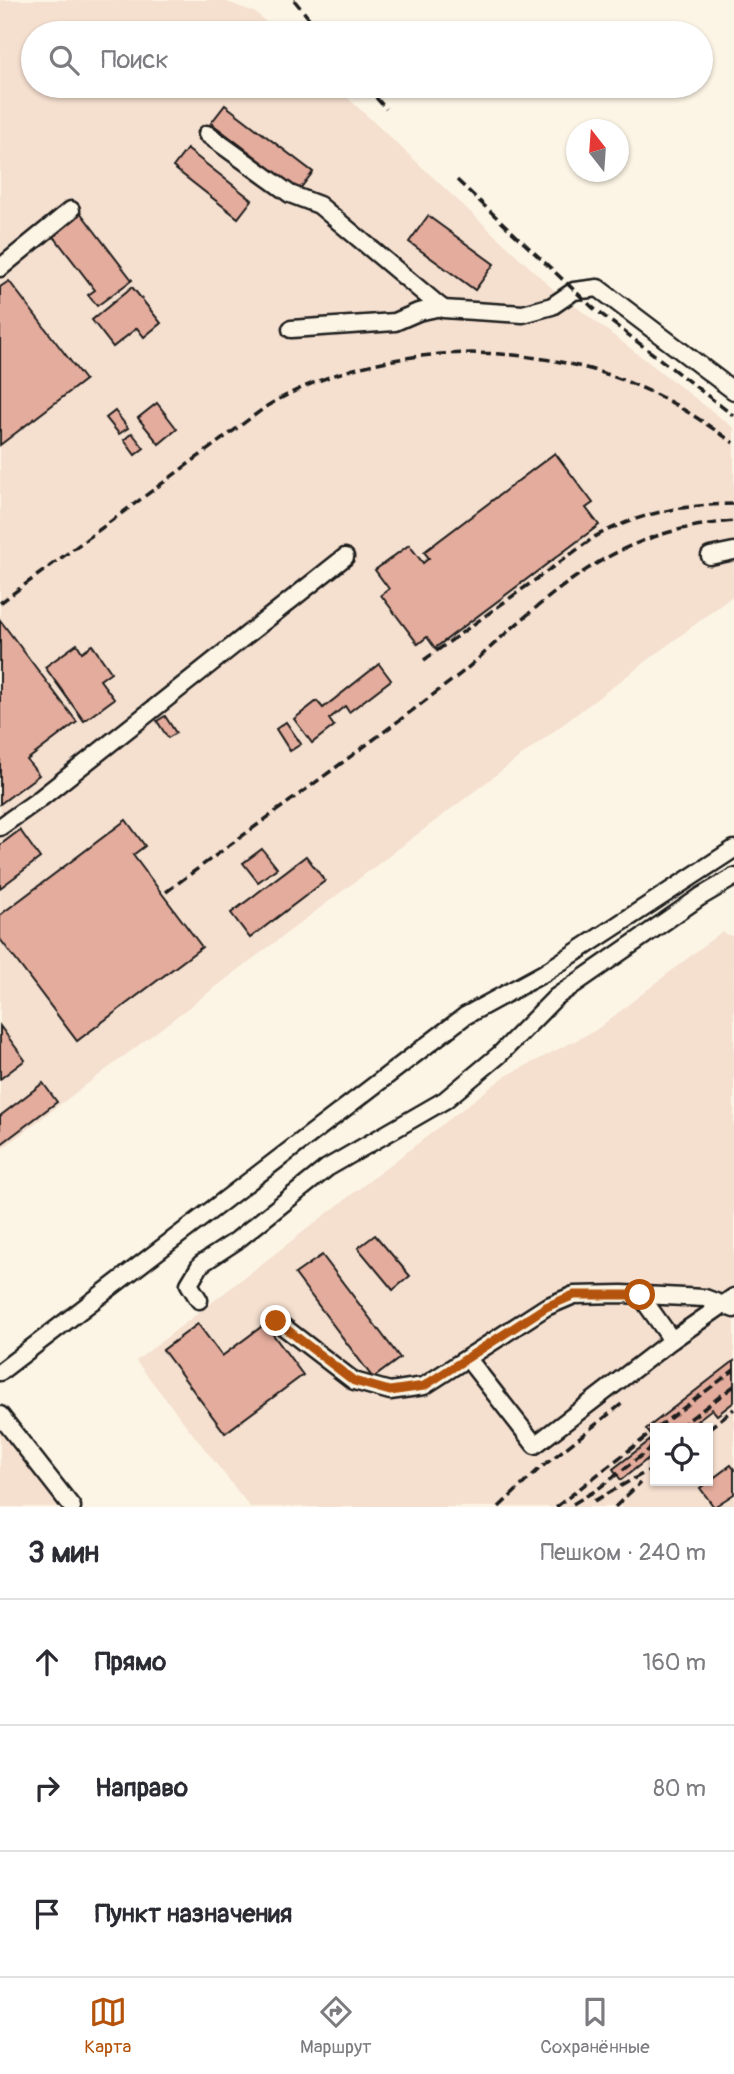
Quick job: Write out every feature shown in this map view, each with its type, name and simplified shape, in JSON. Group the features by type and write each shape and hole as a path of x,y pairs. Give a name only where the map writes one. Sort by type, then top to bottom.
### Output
{"street":[{"path":"207,134 290,194 319,205 441,307"},
{"path":"0,268 71,210"},
{"path":"291,329 396,322 418,312 441,307 523,314 552,306 574,291 597,288 734,391"},
{"path":"710,556 734,551"},
{"path":"0,827 41,798 345,557"},
{"path":"0,1371 465,1016 544,972 734,849"},
{"path":"200,1300 189,1284 201,1264 236,1241 327,1168 446,1100 499,1055 556,997 680,910 734,877"},
{"path":"276,1321 354,1381 390,1391 424,1386 546,1307 574,1295 705,1297 730,1304"},
{"path":"640,1295 672,1340"},
{"path":"468,1359 535,1445 672,1340 730,1304"},
{"path":"0,1415 72,1507"}],"shaded area":[{"path":"0,0 222,0 256,13 265,21 21,21 21,98 348,98 553,289 734,428 734,595 0,1150"},
{"path":"721,932 734,937 734,1507 250,1507 136,1361 504,1077 596,1030"},
{"path":"0,1418 69,1507 0,1507"}],"building":[{"path":"225,105 313,172 299,190 211,123"},
{"path":"187,149 252,200 238,218 173,167"},
{"path":"80,212 132,280 97,306 88,295 95,290 52,234"},
{"path":"428,216 494,264 475,290 409,242"},
{"path":"9,281 85,380 0,445 0,287"},
{"path":"132,287 161,323 144,337 137,328 113,347 92,320"},
{"path":"157,403 177,429 159,444 138,418"},
{"path":"115,411 128,428 119,434 106,418"},
{"path":"132,433 144,448 135,455 124,440"},
{"path":"555,453 593,503 586,508 599,525 435,648 427,637 418,644 381,595 389,589 375,570 409,545 423,563 429,558 424,552"},
{"path":"0,620 77,722 27,760 39,775 0,804"},
{"path":"77,644 82,652 92,645 111,672 100,680 114,699 84,721 45,667"},
{"path":"379,664 391,680 349,712 345,706 329,719 334,726 312,743 294,719 317,701 323,708"},
{"path":"165,716 176,733 168,738 157,721"},
{"path":"286,722 301,744 290,751 276,729"},
{"path":"126,820 145,846 133,855 202,947 77,1041 0,939 0,915"},
{"path":"20,830 40,858 0,888 0,845"},
{"path":"262,849 277,868 258,882 243,863"},
{"path":"306,856 325,881 250,938 231,913"},
{"path":"0,1026 25,1060 0,1079"},
{"path":"43,1083 57,1102 0,1145 0,1116"},
{"path":"375,1235 410,1276 393,1290 358,1248"},
{"path":"322,1255 400,1358 373,1378 295,1274"},
{"path":"198,1324 222,1356 265,1324 303,1375 225,1433 163,1350"},
{"path":"734,1361 734,1402 717,1415 712,1409 694,1423 654,1423"},
{"path":"650,1440 650,1457 621,1480 613,1469"},
{"path":"731,1465 734,1469 734,1494 714,1507 700,1488 713,1486 713,1478"}],"railway":[{"path":"294,0 311,21"},
{"path":"376,98 386,109"},
{"path":"457,180 592,307 734,416"},
{"path":"0,603 267,406 311,384 359,368 409,358 460,353 512,355 562,362 611,376 657,395 687,411 734,443"},
{"path":"424,660 596,536 630,521 663,511 734,504"},
{"path":"166,892 455,678 537,606 588,569 639,542 699,526 734,521"},
{"path":"664,1423 734,1370"},
{"path":"685,1423 734,1386"},
{"path":"499,1507 538,1470 623,1403"},
{"path":"713,1425 734,1409"},
{"path":"556,1507 650,1434"},
{"path":"573,1504 598,1489 650,1449"},
{"path":"594,1501 650,1470"},
{"path":"615,1507 640,1483"}],"route":[{"path":"276,1321 354,1381 390,1391 424,1386 546,1307 574,1295 640,1295"}]}
